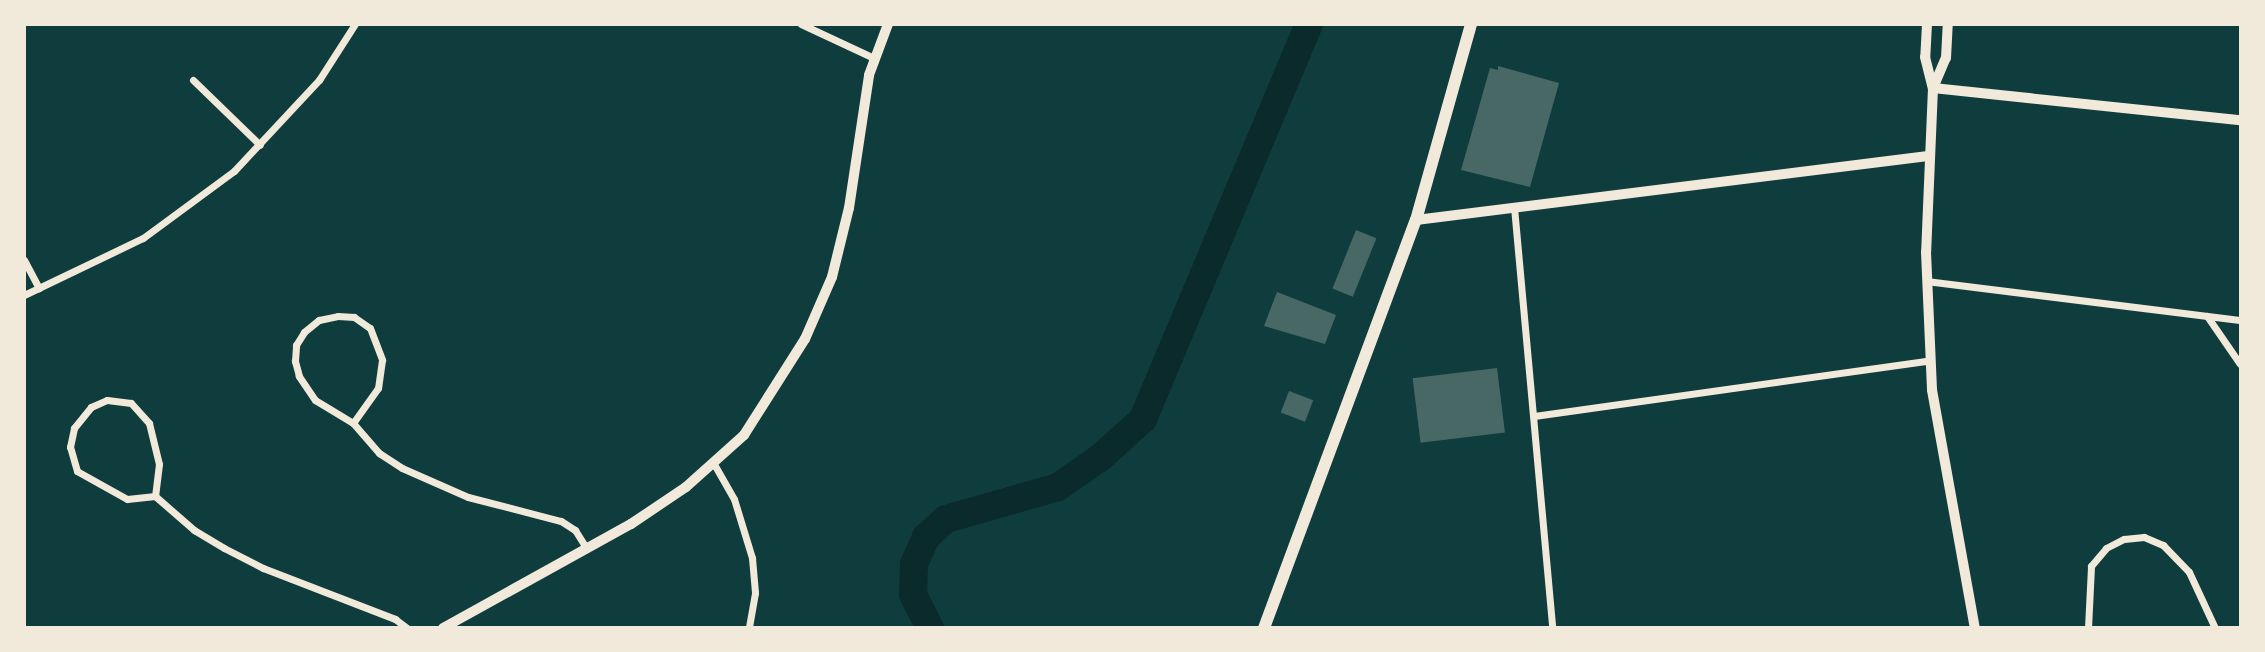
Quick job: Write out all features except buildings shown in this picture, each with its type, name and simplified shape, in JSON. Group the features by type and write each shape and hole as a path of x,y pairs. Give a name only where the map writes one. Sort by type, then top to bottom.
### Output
{"main road":[{"path":"1264,628 1416,220 1471,24"},
{"path":"1927,24 1925,57 1933,88 1928,156 1926,281 1931,360 1937,433 1975,628"},
{"path":"1933,88 1946,58 1948,24"},
{"path":"1933,88 2241,120"},
{"path":"1416,220 1928,156"}],"street":[{"path":"24,295 143,238 213,188 260,145 319,80 355,24"},
{"path":"801,24 874,58"},
{"path":"443,628 587,549 663,503 714,464 744,435 787,372 832,278 874,58 888,24"},
{"path":"193,80 260,145"},
{"path":"1514,207 1552,628"},
{"path":"24,260 39,288"},
{"path":"1926,281 2241,320"},
{"path":"2207,316 2241,363"},
{"path":"353,423 378,388 382,360 378,344 370,328 354,317 319,320 296,345 299,376 315,400 353,423 379,453 402,468 468,497 561,521 575,530 587,549"},
{"path":"1534,416 1931,360"},
{"path":"155,496 159,464 149,423 140,410 118,400 91,407 70,437 71,458 77,471 127,499 155,496 224,548 286,578 395,619 407,628"},
{"path":"714,464 733,499 752,558 755,593 748,628"},
{"path":"2088,628 2091,566 2106,548 2124,539 2144,537 2163,545 2189,572 2215,628"}],"waterway":[{"path":"930,628 913,594 914,564 926,537 946,519 1058,487 1101,457 1143,419 1309,24"}]}
